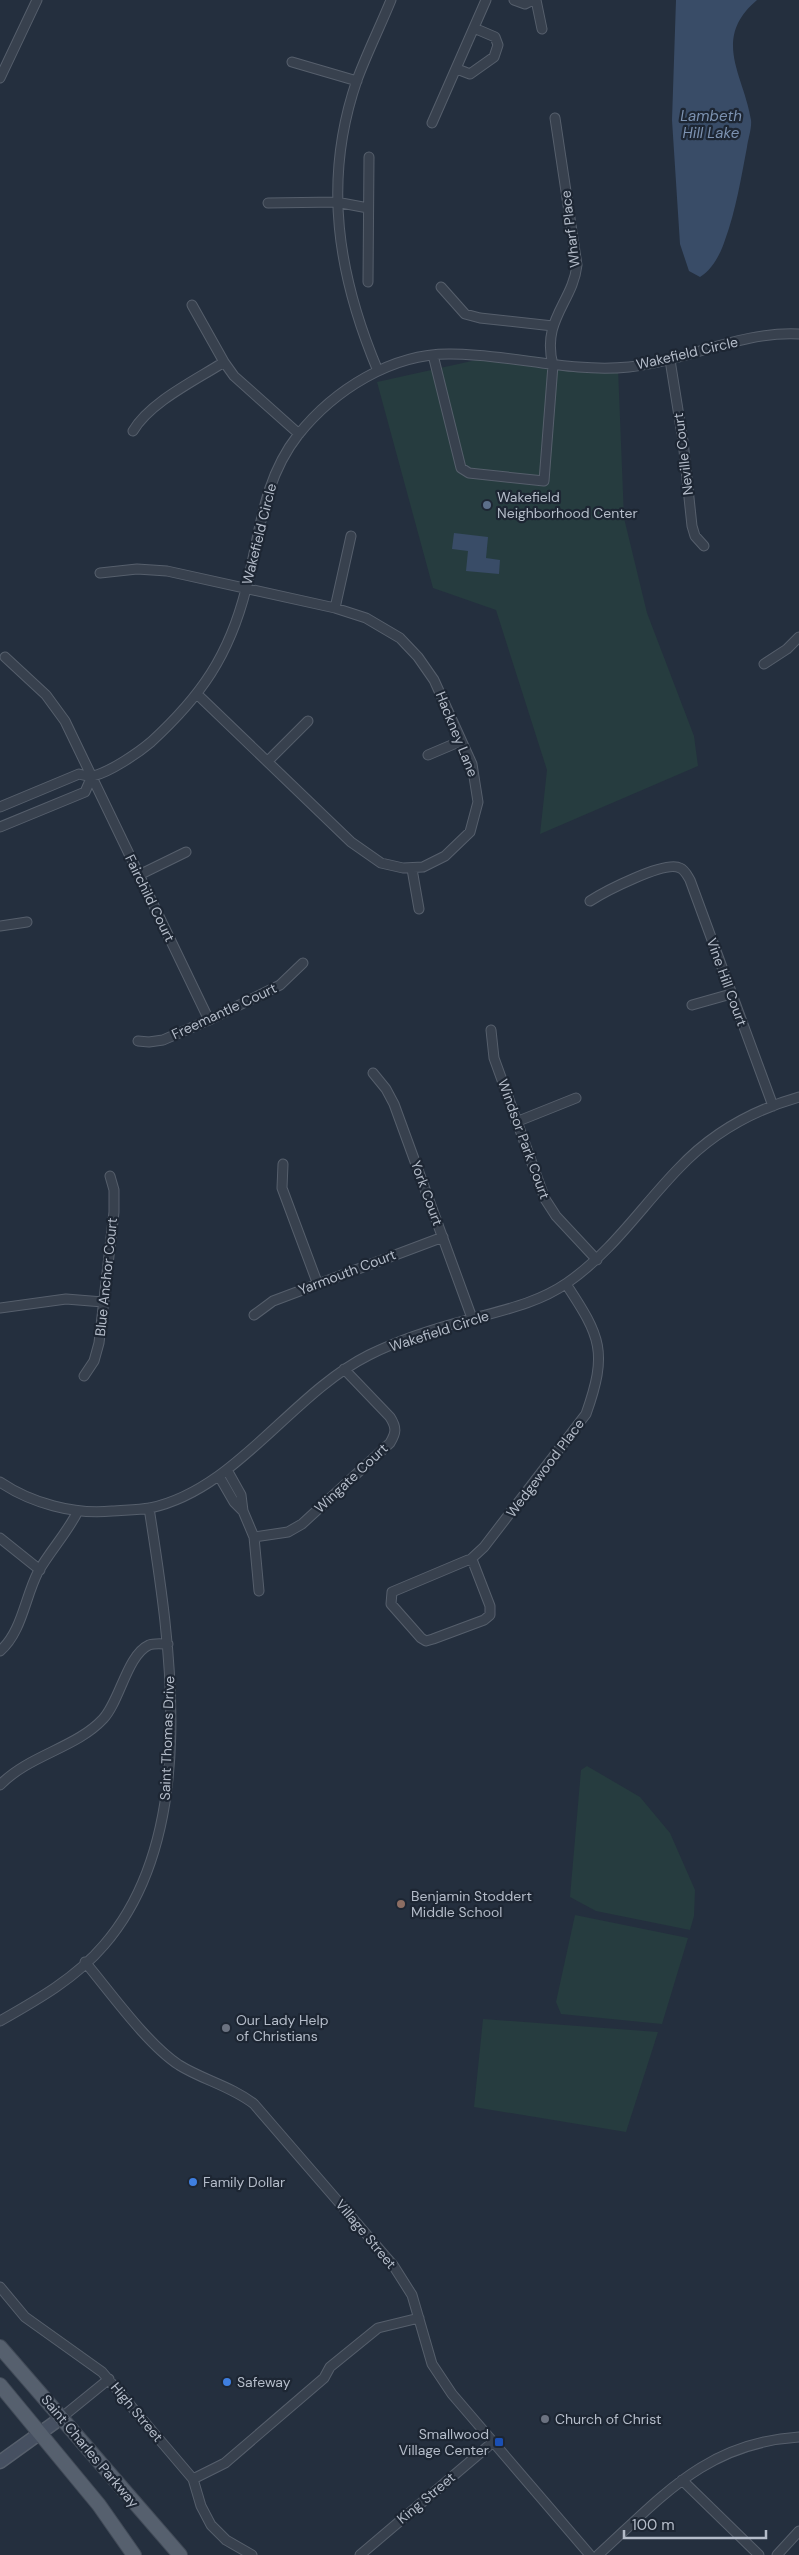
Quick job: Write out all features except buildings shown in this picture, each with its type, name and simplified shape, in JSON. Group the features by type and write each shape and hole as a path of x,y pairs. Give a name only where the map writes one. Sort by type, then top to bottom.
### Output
{"main road":[{"name":"Saint Charles Parkway","path":"0,2347 180,2555"},
{"name":"Saint Charles Parkway","path":"0,2385 99,2506 134,2555"}],"street":[{"path":"0,78 37,0"},
{"path":"378,371 349,289 341,248 336,202 342,140 357,81 391,0"},
{"path":"432,123 486,0"},
{"path":"514,0 525,4 535,0 542,29"},
{"path":"456,69 470,74 475,72 494,57 497,52 495,37 474,28"},
{"path":"292,62 357,81"},
{"name":"Wharf Place","path":"433,354 461,468 469,472 544,481 553,365 550,352 553,326 574,277 577,265 555,118"},
{"path":"368,282 369,157"},
{"path":"268,203 336,202 368,208"},
{"path":"441,287 465,314 480,318 553,326"},
{"path":"192,305 224,362 245,388 299,434"},
{"name":"Wakefield Circle","path":"0,807 79,774 92,776 137,755 198,695 225,652 246,590 268,491 281,460 299,434 339,395 378,371 433,354 469,355 580,368 618,368 670,360 762,335 799,334"},
{"name":"Neville Court","path":"670,360 683,441 692,526 695,536 704,546"},
{"path":"134,430 141,420 159,404 224,362"},
{"path":"335,608 350,536"},
{"name":"Hackney Lane","path":"100,574 136,569 167,570 246,590 335,608 374,622 400,638 409,646 434,680 472,764 478,802 474,824 463,840 445,856 433,863 412,869 381,863 361,851 198,695"},
{"path":"764,664 787,649 799,637"},
{"name":"Fairchild Court","path":"5,658 56,707 92,776 209,1020"},
{"path":"268,761 308,721"},
{"path":"428,755 460,741"},
{"name":"Wakefield Circle","path":"0,827 85,792 92,776"},
{"path":"139,875 186,852"},
{"name":"Vine Hill Court","path":"590,902 610,888 674,866 683,869 690,880 772,1106"},
{"path":"412,869 419,909"},
{"path":"0,926 27,922"},
{"name":"Freemantle Court","path":"138,1041 163,1040 209,1020 280,985 303,963"},
{"path":"692,1005 731,994"},
{"name":"Windsor Park Court","path":"491,1030 494,1058 538,1182 551,1209 597,1260"},
{"name":"York Court","path":"373,1073 386,1089 394,1104 472,1318"},
{"name":"Wakefield Circle","path":"1,1484 37,1500 78,1511 105,1512 149,1508 187,1493 227,1470 344,1369 396,1342 528,1303 566,1284 597,1260 678,1168 700,1147 736,1122 772,1106 799,1097"},
{"path":"516,1122 576,1098"},
{"path":"283,1164 281,1179 284,1195 317,1282"},
{"name":"Blue Anchor Court","path":"84,1376 97,1353 114,1212 114,1190 110,1176"},
{"name":"Yarmouth Court","path":"254,1315 273,1301 317,1282 443,1237"},
{"name":"Wedgewood Place","path":"470,1560 490,1606 489,1617 430,1641 421,1638 391,1604 392,1592 470,1560 484,1547 586,1414 598,1376 597,1338 585,1314 566,1284"},
{"path":"0,1308 66,1299 103,1302"},
{"name":"Wingate Court","path":"254,1537 288,1532 302,1524 390,1443 394,1436 395,1425 390,1417 344,1369"},
{"path":"227,1470 241,1495 244,1511 254,1537 259,1591"},
{"path":"219,1476 234,1502 244,1511"},
{"name":"Saint Thomas Drive","path":"0,2021 55,1988 104,1946 131,1907 142,1885 156,1844 167,1790 170,1695 168,1644 149,1508"},
{"path":"0,1651 13,1634 40,1570 65,1534 78,1511"},
{"path":"0,1538 40,1570"},
{"path":"0,1785 25,1765 78,1737 102,1721 112,1707 138,1653 152,1644 168,1644"},
{"name":"Village Street","path":"85,1962 148,2037 167,2056 193,2073 234,2091 254,2104 393,2265 412,2295 427,2350 438,2374 493,2442 590,2555"},
{"name":"High Street","path":"0,2287 24,2317 102,2372 193,2480 201,2506 211,2525 226,2540 252,2555"},
{"path":"193,2480 225,2463 324,2378 330,2367 378,2328 419,2318"},
{"path":"0,2462 61,2418 109,2380"},
{"path":"598,2555 682,2480 712,2460 748,2444 799,2437"},
{"name":"King Street","path":"360,2555 493,2442"},
{"path":"682,2480 759,2555"},
{"path":"777,2555 799,2530"}],"green space":[{"path":"508,353 618,368 624,518 647,613 694,736 698,766 540,834 547,770 496,610 433,588 377,382"},
{"path":"587,1766 640,1797 670,1833 695,1890 694,1916 690,1930 596,1911 570,1897 581,1770"},
{"path":"575,1915 688,1938 662,2024 561,2014 556,2002"},
{"path":"483,2019 658,2032 626,2132 474,2107"}],"water":[{"name":"Lambeth Hill Lake","path":"676,0 757,0 743,15 736,29 733,43 734,58 751,120 740,182 729,229 721,250 716,261 700,277 689,271 680,244 672,120"},
{"path":"454,533 488,537 486,558 500,560 499,574 466,571 468,551 452,549"}],"place":[{"name":"Wakefield Neighborhood Center","path":"487,505"},
{"name":"Benjamin Stoddert Middle School","path":"401,1904"},
{"name":"Our Lady Help of Christians","path":"226,2028"},
{"name":"Family Dollar","path":"193,2182"},
{"name":"Safeway","path":"227,2382"},
{"name":"Church of Christ","path":"545,2419"},
{"name":"Smallwood Village Center","path":"499,2442"}]}
